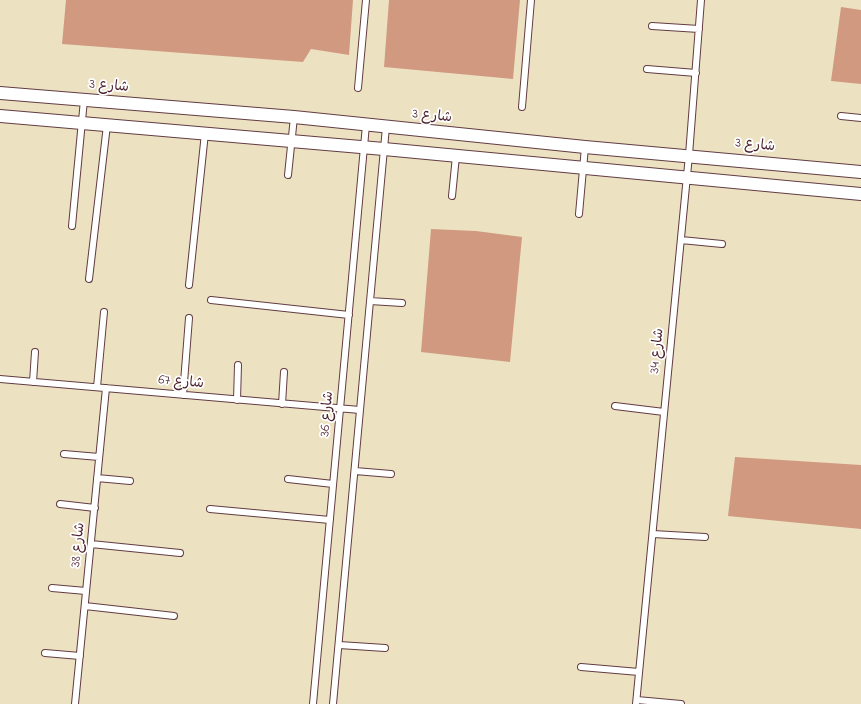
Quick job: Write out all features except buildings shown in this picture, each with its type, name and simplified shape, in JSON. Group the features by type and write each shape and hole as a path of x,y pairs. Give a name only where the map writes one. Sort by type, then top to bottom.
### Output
{"street":[{"name":"شارع 3","path":"0,93 294,118 584,147 689,155 861,172"},
{"path":"0,116 364,147 583,169 861,194"}],"lane":[{"path":"358,88 366,0"},
{"path":"522,107 531,0"},
{"name":"شارع 34","path":"636,702 687,178 701,0"},
{"path":"652,26 699,29"},
{"path":"647,69 696,73"},
{"path":"72,226 84,100"},
{"path":"841,116 861,118"},
{"path":"288,175 294,118"},
{"path":"89,279 107,125"},
{"name":"شارع 36","path":"313,704 366,125"},
{"path":"334,704 386,127"},
{"path":"189,285 205,133"},
{"path":"579,214 584,147"},
{"path":"452,196 456,156"},
{"path":"681,240 722,244"},
{"path":"212,300 349,315"},
{"path":"370,300 402,303"},
{"path":"96,388 104,312"},
{"path":"183,395 189,318"},
{"path":"33,382 35,352"},
{"path":"237,400 238,365"},
{"path":"282,404 284,372"},
{"name":"شارع 67","path":"0,379 360,410"},
{"name":"شارع 38","path":"75,704 106,388"},
{"path":"615,406 664,412"},
{"path":"64,454 99,457"},
{"path":"355,471 391,474"},
{"path":"97,478 130,481"},
{"path":"288,479 333,484"},
{"path":"60,504 94,508"},
{"path":"210,509 330,520"},
{"path":"653,534 705,537"},
{"path":"91,544 180,553"},
{"path":"52,588 86,591"},
{"path":"85,606 174,616"},
{"path":"339,645 385,648"},
{"path":"45,653 80,656"},
{"path":"581,667 639,672"},
{"path":"636,702 682,704"}]}
